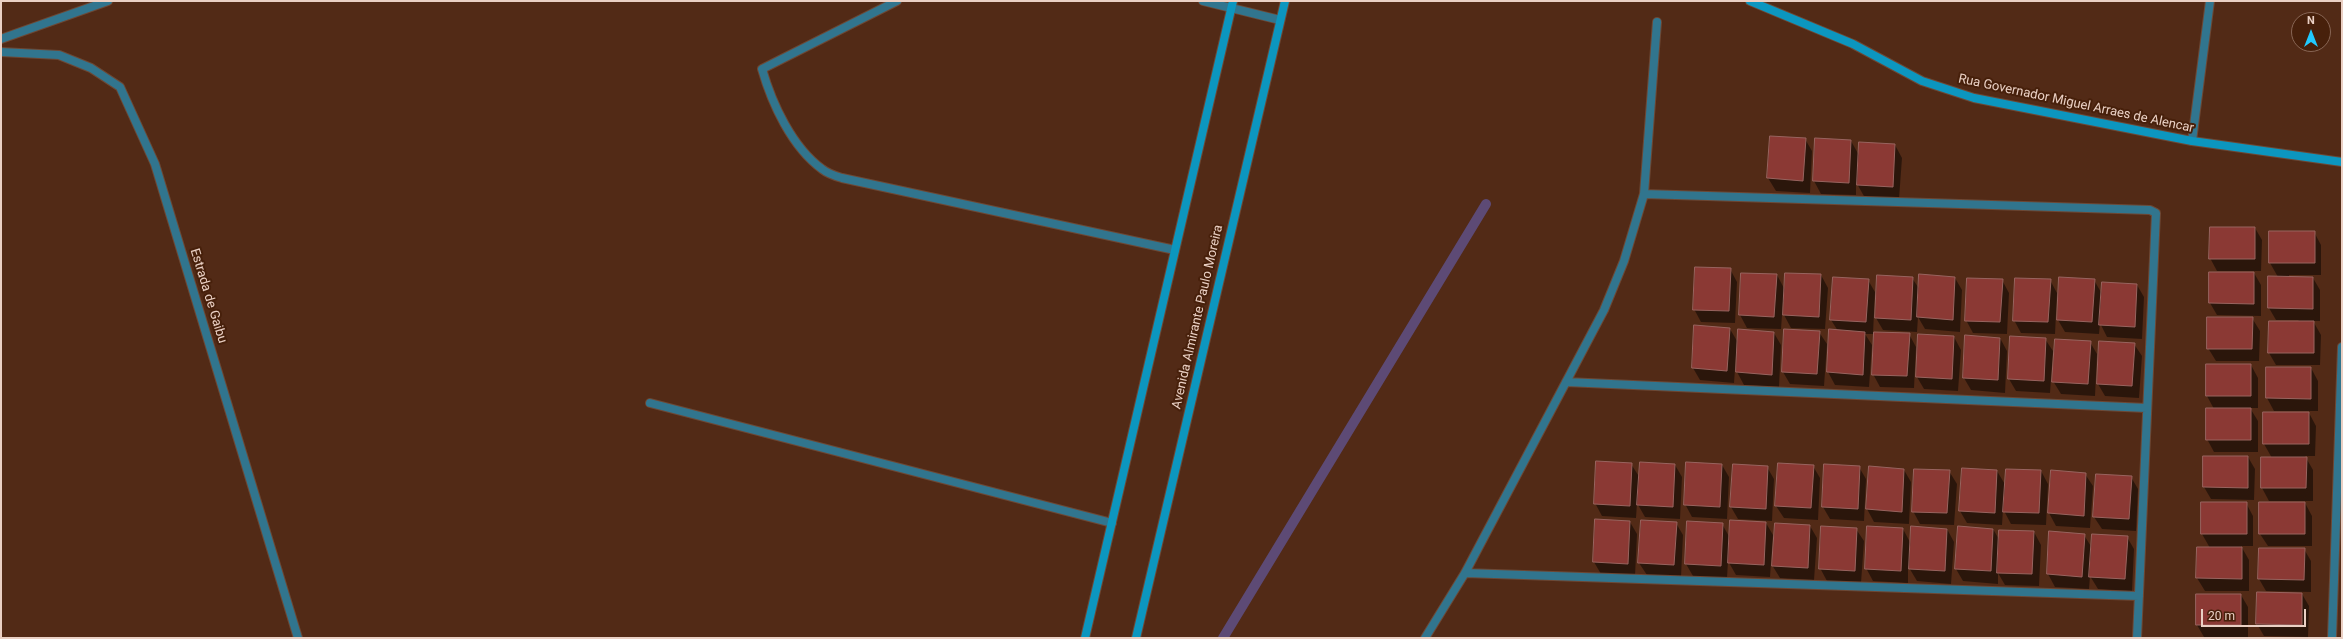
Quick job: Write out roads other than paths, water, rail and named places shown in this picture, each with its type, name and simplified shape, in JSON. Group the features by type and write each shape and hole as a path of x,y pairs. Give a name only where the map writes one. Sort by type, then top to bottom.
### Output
{"main road":[{"name":"Avenida Almirante Paulo Moreira","path":"1136,638 1285,1"},
{"name":"Rua Governador Miguel Arraes de Alencar","path":"1750,1 1853,44 1922,81 1974,98 2192,141 2342,162"},
{"path":"1085,638 1232,4"}],"street":[{"path":"1,39 108,1"},
{"path":"897,1 762,69 784,123 808,158 823,170 842,178 1175,250"},
{"path":"1203,1 1232,4 1280,20"},
{"path":"2192,141 2210,1"},
{"path":"1425,638 1465,573 1604,310 1621,268 1644,194 1657,22"},
{"name":"Estrada de Gaibu","path":"1,52 59,55 91,68 120,87 155,164 298,638"},
{"path":"1644,194 2150,210 2156,213 2137,638"},
{"path":"2332,638 2342,347"},
{"path":"1566,382 2147,408"},
{"path":"650,403 1112,523"},
{"path":"1465,573 2139,596"}],"waterway":[{"path":"1223,638 1486,204"}]}
